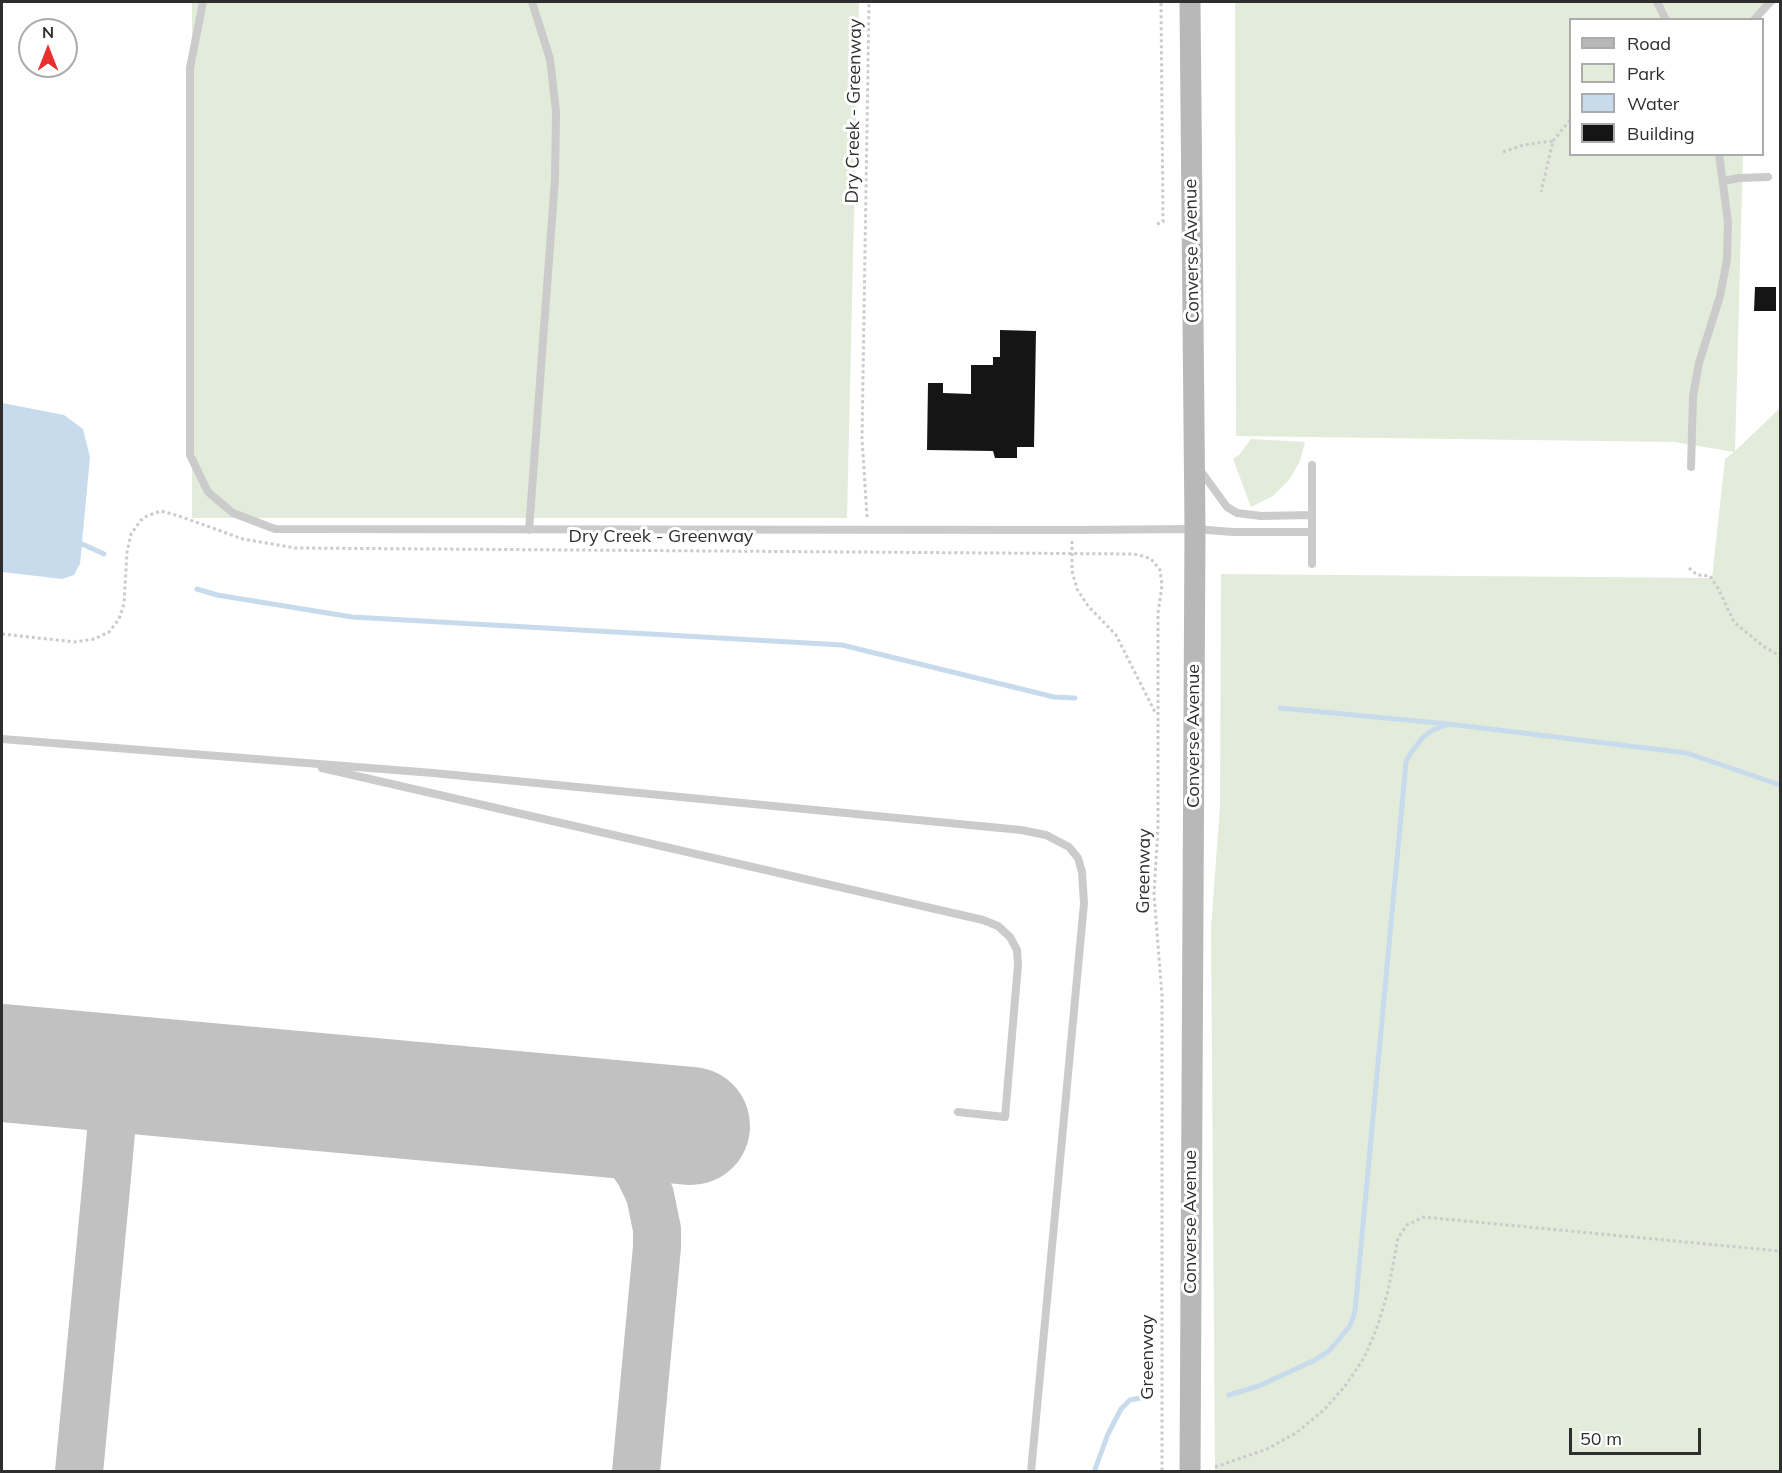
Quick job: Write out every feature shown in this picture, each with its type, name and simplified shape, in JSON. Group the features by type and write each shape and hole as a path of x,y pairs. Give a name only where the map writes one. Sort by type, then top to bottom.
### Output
{"main road":[{"name":"Converse Avenue","path":"1190,2 1195,529 1190,1472"}],"lane":[{"path":"203,2 190,68 190,455 208,492 234,513 275,529 1195,529 1233,532 1312,532"},
{"path":"530,530 555,180 556,112 550,59 532,2"},
{"path":"1657,2 1665,18"},
{"path":"1756,18 1770,2"},
{"path":"1691,467 1694,396 1699,363 1727,261 1728,222 1719,156"},
{"path":"1724,181 1768,177"},
{"path":"1194,463 1230,510 1245,515 1312,515"},
{"path":"1312,465 1312,564"},
{"path":"2,739 502,779 1021,830 1046,835 1070,847 1078,858 1082,872 1084,903 1030,1472"},
{"path":"297,763 983,920 998,926 1010,937 1017,950 1018,965 1005,1117 958,1112"}],"path":[{"name":"Dry Creek - Greenway","path":"868,530 862,439 869,2"},
{"path":"1157,224 1163,222 1161,2"},
{"path":"1541,192 1553,141 1569,121"},
{"path":"1503,152 1522,145 1553,141"},
{"name":"Dry Creek - Greenway","path":"2,634 75,642 94,639 109,632 124,604 127,552 131,534 141,520 161,511 243,539 295,548 868,552"},
{"path":"1072,530 1072,571 1077,589 1088,606 1116,635 1158,716"},
{"name":"Greenway","path":"868,552 1143,556 1151,559 1160,570 1162,585 1158,613 1158,825 1154,901 1160,949 1162,996 1162,1472"},
{"path":"1689,568 1697,575 1710,576 1734,622 1763,646 1780,656"},
{"path":"1215,1467 1267,1449 1296,1433 1324,1410 1345,1386 1364,1358 1378,1325 1388,1290 1398,1238 1407,1225 1423,1217 1780,1251"}],"green space":[{"path":"192,2 859,2 847,518 192,518"},
{"path":"1235,2 1778,2 1754,18 1569,18 1569,156 1743,156 1735,451 1780,408 1780,1471 1215,1472 1211,928 1220,806 1221,574 1712,578 1725,459 1734,452 1675,442 1236,436"},
{"path":"1251,439 1305,442 1300,461 1289,480 1273,496 1251,507 1233,459"}],"water":[{"path":"2,403 64,415 83,429 90,457 80,564 74,575 62,579 2,572"}],"building":[{"path":"1755,287 1776,287 1776,311 1754,311"},
{"path":"1000,330 1036,331 1034,447 1017,447 1017,458 995,458 993,451 927,450 928,383 943,383 943,393 971,394 971,365 993,365 993,357 1000,357"}],"waterway":[{"path":"82,544 104,554"},
{"path":"197,589 217,595 352,617 842,645 1054,697 1075,698"},
{"path":"1280,708 1449,724 1687,753 1780,785"},
{"path":"1229,1395 1259,1386 1329,1351 1350,1326 1355,1311 1406,762 1423,737 1449,724"},
{"path":"1094,1472 1108,1434 1121,1409 1130,1400 1150,1396"}],"taxiway":[{"path":"54,1067 88,1076 100,1086 107,1098 110,1112 111,1132 79,1472"},
{"path":"526,1111 577,1123 601,1135 631,1161 650,1195 657,1229 657,1247 636,1472"}],"runway":[{"path":"2,1063 691,1126"}]}
